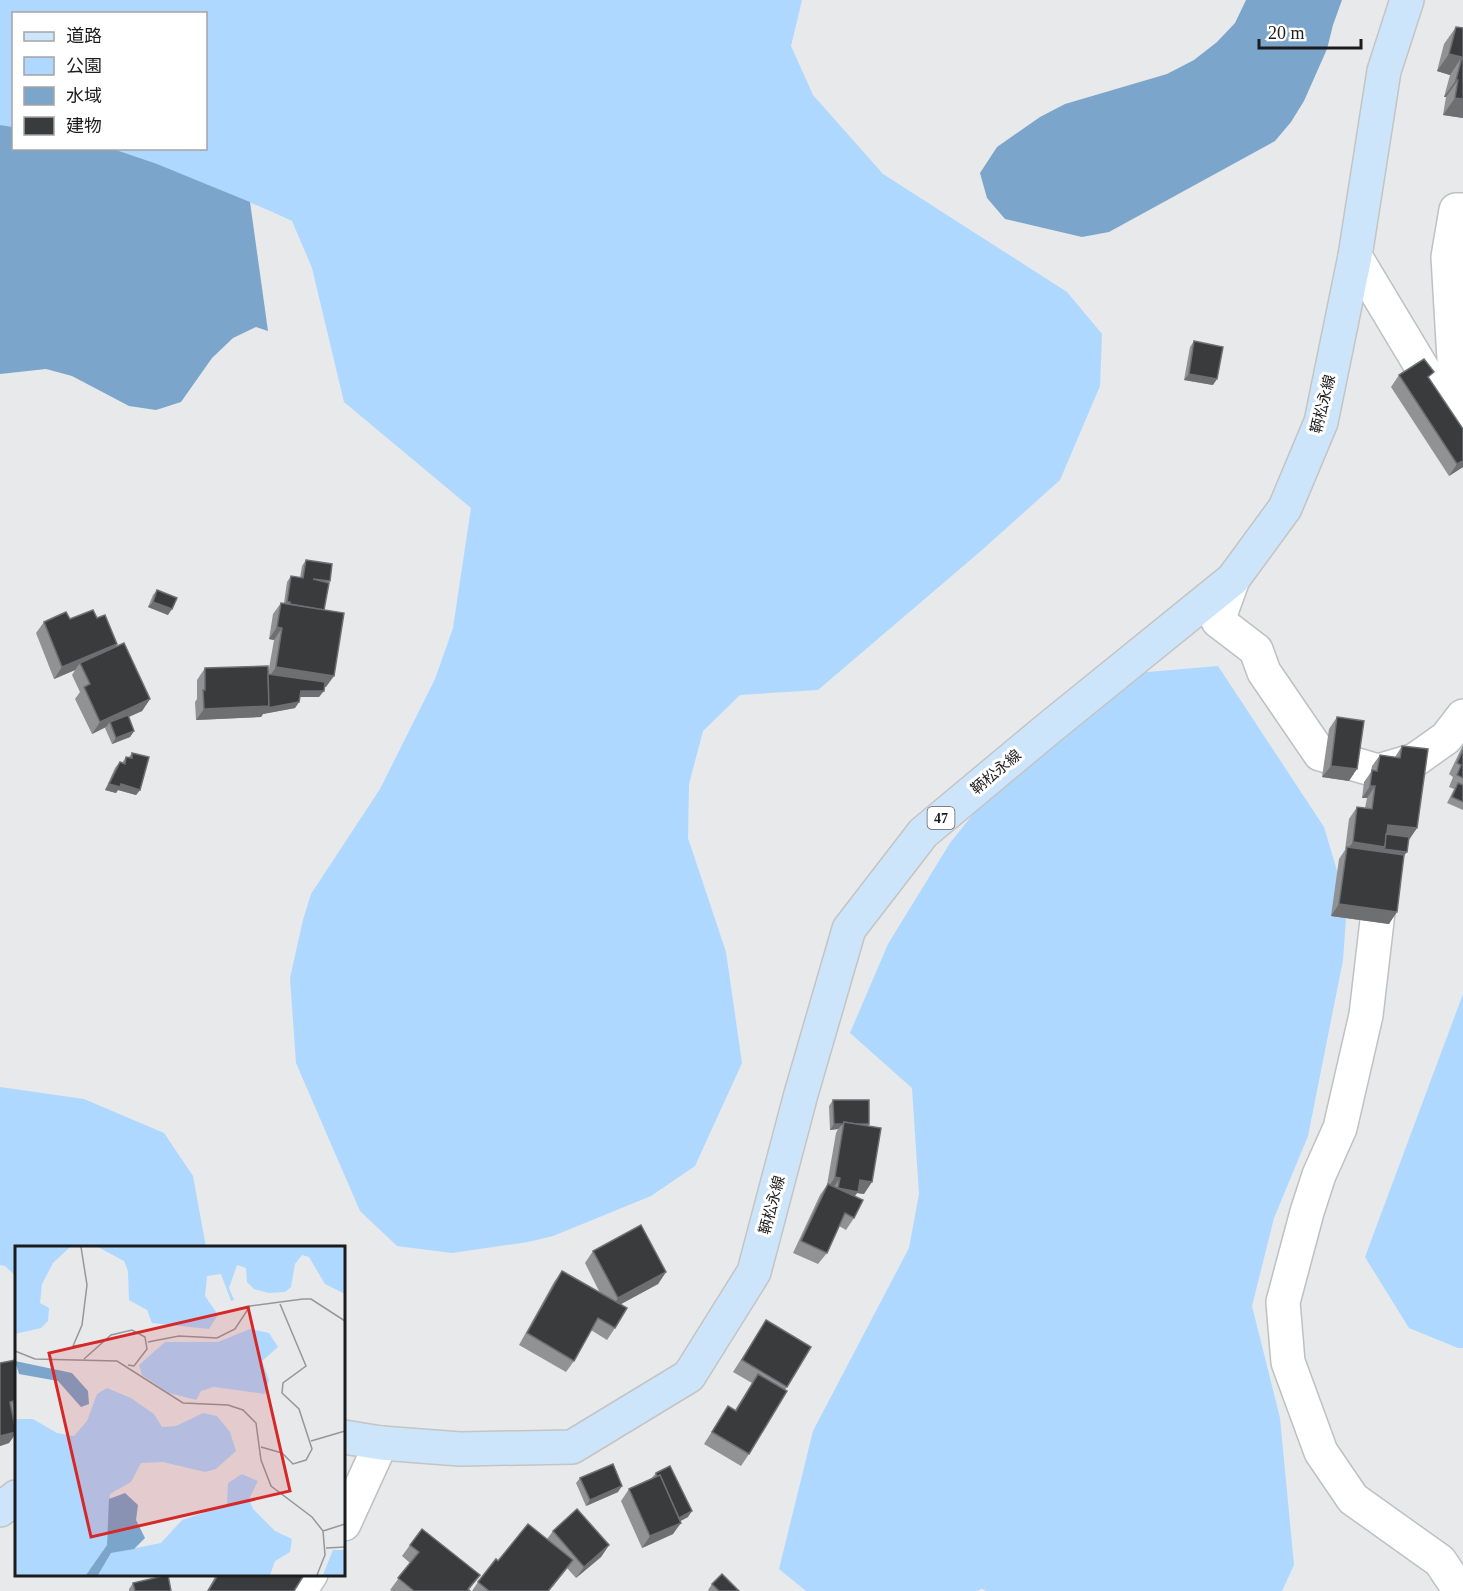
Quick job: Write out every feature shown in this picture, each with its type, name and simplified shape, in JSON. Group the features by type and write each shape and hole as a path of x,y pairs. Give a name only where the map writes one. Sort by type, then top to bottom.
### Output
{"main road":[{"name":"鞆松永線","path":"345,1437 381,1443 460,1449 572,1447 689,1376 754,1272 801,1094 849,928 923,833 1233,579 1285,508 1321,422 1354,256 1384,71 1407,0"},
{"path":"0,1510 15,1498"}],"street":[{"path":"1460,433 1448,257 1456,210 1463,210"},
{"path":"1354,256 1460,433"},
{"path":"1233,579 1218,621 1257,650 1264,672 1320,754 1378,771 1415,760 1446,738 1463,716"},
{"path":"1378,771 1382,805"},
{"path":"1385,851 1366,1015 1340,1128 1307,1212 1283,1302 1288,1362 1321,1452 1353,1498 1440,1561 1460,1591"},
{"path":"345,1522 381,1443"},
{"path":"300,1591 310,1576"}],"green space":[{"path":"0,0 802,0 791,46 813,95 883,174 1067,292 1102,334 1100,386 1060,480 818,690 740,695 703,731 689,784 688,838 726,952 742,1063 695,1166 651,1196 553,1236 452,1253 397,1246 360,1211 296,1063 290,978 311,894 380,789 435,679 453,628 471,508 344,402 312,268 292,221 248,201 116,150 207,150 207,12 12,12 12,127 0,125"},
{"path":"1218,666 1324,827 1347,904 1343,960 1308,1136 1274,1218 1252,1306 1280,1418 1294,1565 1282,1591 987,1591 982,1589 976,1591 806,1591 779,1569 813,1431 909,1248 919,1194 912,1088 850,1033 888,944 950,843 986,798 1136,673"},
{"path":"1463,994 1463,1348 1458,1348 1409,1328 1365,1257"},
{"path":"0,1087 84,1099 164,1133 193,1176 206,1246 15,1246 15,1275 5,1266 0,1265"}],"water":[{"path":"1246,0 1342,0 1327,49 1304,101 1291,122 1275,141 1109,232 1082,237 1005,219 987,198 980,173 997,147 1040,117 1065,104 1167,74 1194,60 1217,42 1235,23"},
{"path":"0,125 12,127 12,150 116,150 250,202 268,331 256,327 233,338 212,358 181,402 156,410 129,406 72,376 46,369 0,374"}],"building":[{"path":"1456,27 1463,28 1463,99 1455,98 1458,80 1456,80 1462,57 1449,54"},
{"path":"1194,341 1223,347 1217,379 1189,374"},
{"path":"1424,359 1434,372 1428,377 1463,429 1463,461 1457,464 1399,375"},
{"path":"306,560 332,564 330,581 313,579 329,583 324,610 287,602 291,576 303,578"},
{"path":"157,590 177,598 172,609 153,602"},
{"path":"281,603 344,613 334,676 276,667 282,628 277,627"},
{"path":"93,610 97,618 105,615 117,644 62,667 44,622 66,612 70,619"},
{"path":"124,643 150,699 100,722 84,687 90,684 80,663"},
{"path":"268,666 269,706 204,709 205,668"},
{"path":"268,674 325,682 324,691 301,691 299,702 267,708 269,706"},
{"path":"128,715 134,731 116,738 110,722"},
{"path":"1337,717 1364,721 1357,769 1331,766"},
{"path":"1402,746 1428,749 1417,828 1388,825 1385,847 1353,842 1357,807 1372,809 1375,786 1370,786 1372,770 1377,771 1380,755 1400,758"},
{"path":"1463,750 1463,778 1457,775 1461,765 1457,763"},
{"path":"132,753 149,757 140,790 121,784 120,787 109,784 120,762 125,764 126,757 132,758"},
{"path":"1458,783 1463,785 1463,802 1452,797"},
{"path":"1386,834 1409,837 1407,852 1383,849"},
{"path":"1347,847 1404,855 1397,912 1339,904"},
{"path":"833,1100 869,1100 869,1124 844,1122 834,1124"},
{"path":"844,1122 881,1128 872,1182 860,1180 858,1192 838,1188 840,1178 835,1177"},
{"path":"828,1184 863,1200 854,1218 845,1213 827,1253 801,1241"},
{"path":"641,1225 666,1272 618,1298 593,1251"},
{"path":"562,1271 627,1308 615,1328 598,1318 574,1361 527,1333"},
{"path":"766,1320 811,1347 787,1387 742,1360"},
{"path":"15,1360 15,1410 13,1401 10,1402 15,1432 0,1436 0,1363"},
{"path":"758,1374 787,1391 749,1454 712,1432 728,1406 736,1411"},
{"path":"613,1464 622,1486 590,1500 580,1478"},
{"path":"670,1466 692,1511 679,1518 660,1475 657,1477 656,1473"},
{"path":"660,1475 681,1523 650,1536 629,1489"},
{"path":"577,1509 609,1545 584,1567 553,1531"},
{"path":"528,1524 573,1560 548,1591 489,1591 478,1582"},
{"path":"422,1529 480,1575 468,1589 470,1591 414,1591 398,1578 419,1552 410,1545"},
{"path":"722,1574 739,1591 719,1591 712,1584"},
{"path":"168,1576 171,1591 135,1591 133,1583"},
{"path":"217,1576 303,1576 294,1591 208,1591"}]}
